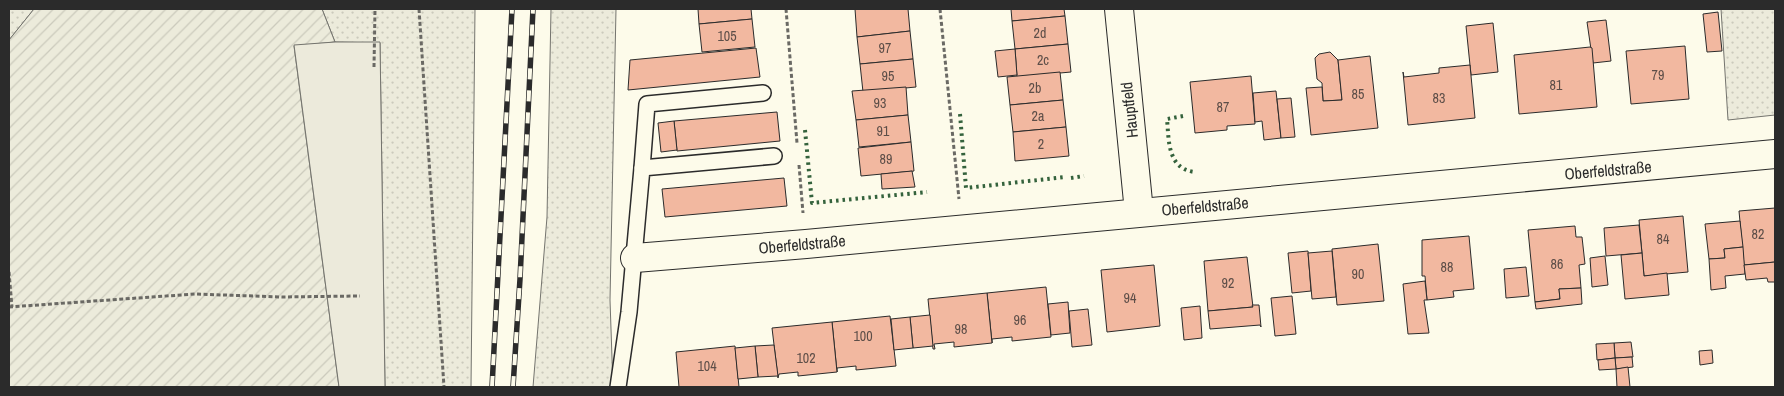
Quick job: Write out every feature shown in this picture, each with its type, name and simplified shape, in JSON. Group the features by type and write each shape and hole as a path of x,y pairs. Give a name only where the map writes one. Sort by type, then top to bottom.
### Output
{"street":[{"name":"Hauptfeld","path":"1119,9 1140,212"},
{"name":"Oberfeldstraße","path":"635,258 806,244 1775,154"}],"lane":[{"path":"618,387 635,258 647,104 764,93"},
{"path":"642,168 774,156"}],"path":[{"path":"374,67 375,9"},
{"path":"419,9 444,387"},
{"path":"786,9 798,146"},
{"path":"940,9 962,229"},
{"path":"798,156 806,244"},
{"path":"9,272 10,307 195,294 282,297 360,296"}],"shaded area":[{"path":"9,9 34,9 9,40"},
{"path":"34,9 322,9 335,42 294,46 339,387 9,387 9,40"},
{"path":"322,9 475,9 471,387 385,387 380,43 335,42"},
{"path":"551,9 616,9 610,300 613,387 533,387 547,217"},
{"path":"1721,9 1775,9 1775,115 1728,120"},
{"path":"335,42 380,42 385,387 339,387 294,45"}],"building":[{"path":"698,9 751,9 752,19 699,24"},
{"path":"855,9 908,9 910,31 857,37"},
{"path":"1011,9 1064,9 1065,16 1012,21"},
{"path":"1718,12 1722,51 1707,52 1703,14"},
{"path":"1065,16 1068,44 1015,49 1012,21"},
{"path":"752,19 755,47 702,52 699,24"},
{"path":"1606,20 1611,61 1593,63 1587,22"},
{"path":"1493,23 1498,72 1471,75 1466,26"},
{"path":"910,31 913,59 860,64 857,37"},
{"path":"1068,44 1071,72 1017,77 1015,49"},
{"path":"1685,46 1689,99 1631,104 1626,51"},
{"path":"756,48 760,77 628,90 630,60"},
{"path":"1592,48 1597,107 1519,114 1514,55"},
{"path":"1015,49 1017,75 998,77 995,51"},
{"path":"1330,52 1338,60 1342,100 1323,101 1322,83 1317,79 1315,58 1319,54"},
{"path":"1370,56 1378,128 1311,135 1306,88 1322,87 1323,101 1342,100 1338,60"},
{"path":"913,59 916,87 863,92 860,64"},
{"path":"1470,65 1475,118 1408,125 1403,72 1404,77 1439,73 1439,68"},
{"path":"1060,72 1063,100 1010,105 1007,77"},
{"path":"1251,76 1255,124 1227,126 1227,130 1195,133 1190,82"},
{"path":"906,87 908,115 856,120 852,91"},
{"path":"1276,91 1281,138 1264,140 1262,121 1255,122 1253,93"},
{"path":"1291,98 1295,137 1281,138 1277,99"},
{"path":"1063,100 1066,127 1013,132 1010,105"},
{"path":"777,112 780,141 677,151 674,121"},
{"path":"908,115 911,142 859,147 856,120"},
{"path":"674,121 677,150 661,152 658,123"},
{"path":"1066,127 1069,156 1015,161 1013,132"},
{"path":"911,142 914,171 861,176 858,148"},
{"path":"912,171 915,187 882,189 881,174"},
{"path":"784,178 787,206 665,217 662,189"},
{"path":"1775,208 1775,262 1744,265 1739,211"},
{"path":"1683,216 1688,272 1644,276 1639,220"},
{"path":"1740,221 1743,247 1724,249 1725,258 1709,259 1705,224"},
{"path":"1639,225 1642,253 1606,256 1604,228"},
{"path":"1575,226 1576,237 1582,237 1585,264 1579,265 1581,288 1559,289 1560,299 1535,302 1528,230"},
{"path":"1469,236 1474,289 1453,291 1454,297 1427,300 1425,276 1422,276 1422,240"},
{"path":"1378,244 1384,301 1337,305 1332,249"},
{"path":"1743,247 1745,274 1725,276 1726,288 1711,290 1709,259 1725,258 1724,249"},
{"path":"1308,251 1311,291 1292,293 1288,253"},
{"path":"1332,251 1336,297 1312,299 1308,253"},
{"path":"1642,253 1644,276 1667,273 1669,295 1625,299 1621,255"},
{"path":"1605,256 1608,285 1592,287 1590,258"},
{"path":"1247,257 1253,307 1208,311 1204,261"},
{"path":"1775,262 1775,282 1768,282 1767,278 1746,280 1744,265"},
{"path":"1154,265 1160,326 1107,332 1101,270"},
{"path":"1526,267 1529,296 1506,298 1504,269"},
{"path":"1425,281 1427,300 1424,300 1429,333 1408,334 1403,284"},
{"path":"1046,287 1051,337 1012,341 1012,337 992,339 992,343 987,293"},
{"path":"1581,288 1582,304 1536,309 1535,302 1560,299 1559,289"},
{"path":"987,293 992,343 954,347 954,342 934,344 935,349 933,349 928,299"},
{"path":"1292,296 1296,334 1275,336 1271,298"},
{"path":"1068,302 1070,333 1051,335 1048,304"},
{"path":"1252,305 1259,305 1261,327 1260,325 1210,329 1208,311 1253,307"},
{"path":"1200,306 1202,338 1184,340 1181,308"},
{"path":"1088,309 1092,345 1072,347 1069,311"},
{"path":"930,315 933,346 913,348 910,317"},
{"path":"890,316 896,366 856,370 856,366 837,368 837,372 832,322"},
{"path":"910,317 913,348 894,350 891,319"},
{"path":"832,322 837,372 798,376 798,372 779,374 778,378 772,328"},
{"path":"1631,342 1633,357 1615,358 1614,343"},
{"path":"1614,343 1615,358 1597,360 1596,344"},
{"path":"774,345 778,376 758,377 755,346"},
{"path":"735,346 739,387 679,387 676,352"},
{"path":"755,346 758,377 738,379 735,348"},
{"path":"1712,350 1713,363 1700,365 1699,351"},
{"path":"1632,357 1633,367 1616,369 1615,358"},
{"path":"1615,358 1616,369 1599,370 1598,360"},
{"path":"1628,367 1630,387 1617,387 1616,369"}],"railway":[{"path":"492,387 512,9"},
{"path":"513,387 533,9"}],"hedge":[{"path":"960,114 966,188 1065,177"},
{"path":"1183,116 1167,119 1169,144 1174,159 1179,165 1186,170 1195,172"},
{"path":"805,130 812,203 927,192"},
{"path":"1071,178 1084,176"}]}
